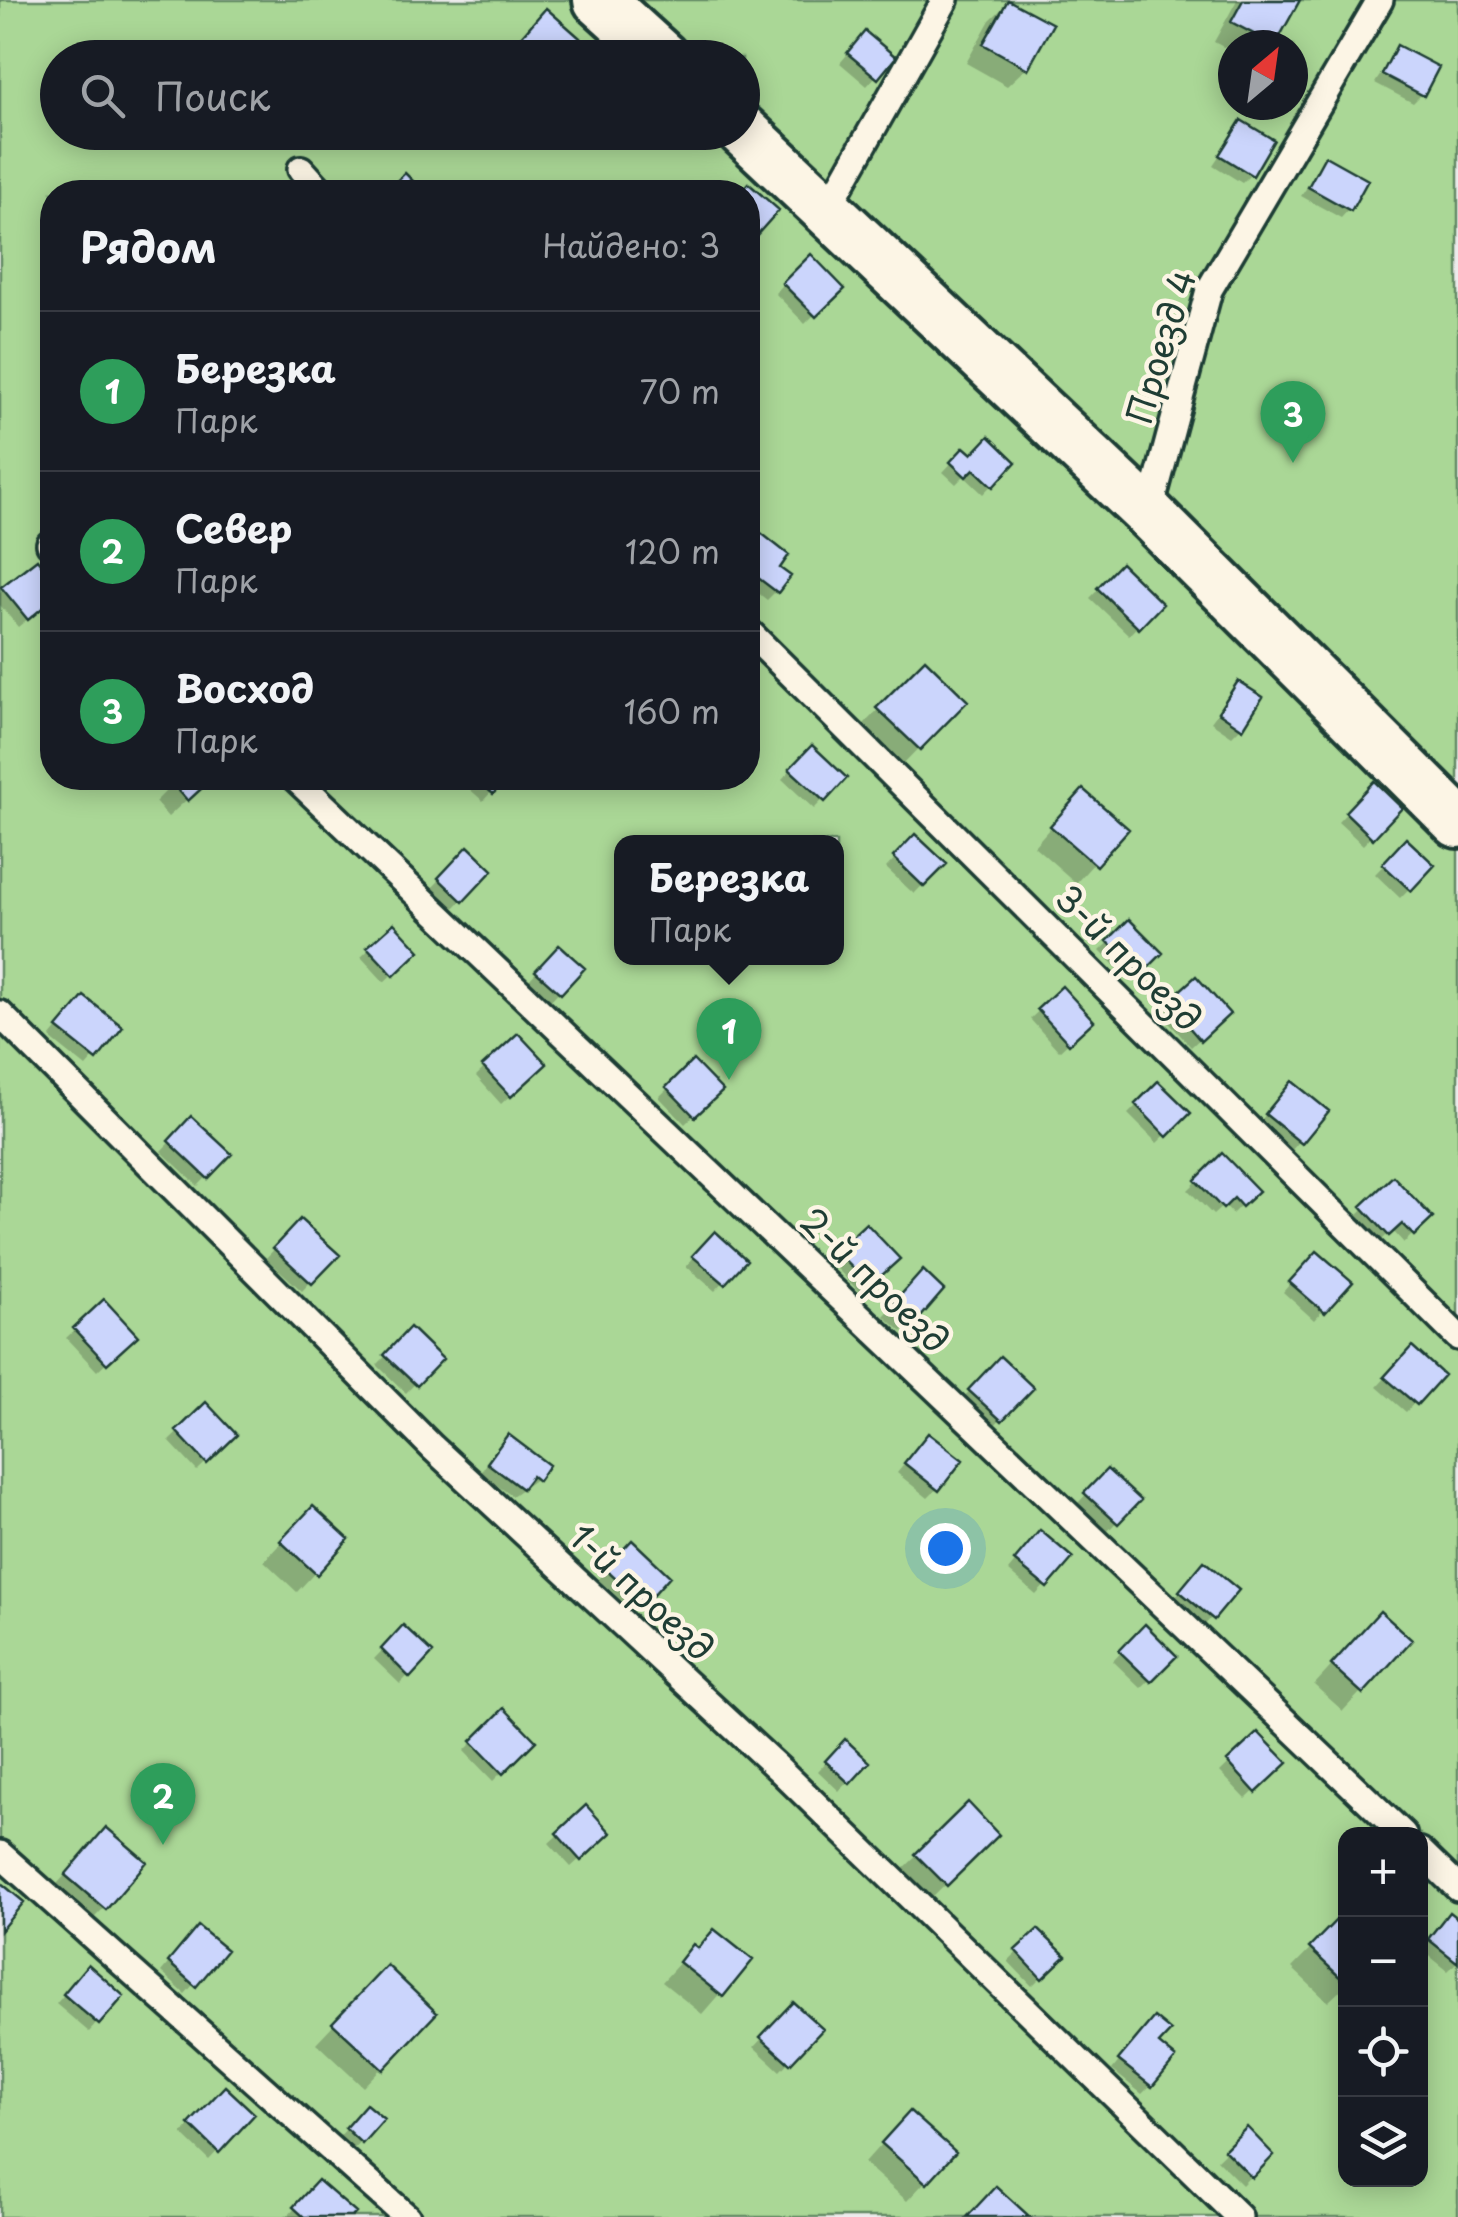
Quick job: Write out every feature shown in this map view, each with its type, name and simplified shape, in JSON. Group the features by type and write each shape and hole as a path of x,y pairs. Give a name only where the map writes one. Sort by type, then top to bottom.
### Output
{"street":[{"path":"599,0 642,40"},
{"path":"760,146 1149,514 1458,822"}],"lane":[{"path":"828,208 945,0"},
{"name":"Проезд 4","path":"1149,514 1209,290 1380,0"},
{"path":"301,169 311,180"},
{"name":"3-й проезд","path":"760,643 1458,1337"},
{"name":"2-й проезд","path":"308,790 1397,1827"},
{"name":"1-й проезд","path":"0,1014 432,1446 780,1770 1239,2217"},
{"path":"0,1854 407,2217"},
{"path":"1428,1859 1458,1888"}],"green space":[{"path":"0,0 1458,0 1458,2217 0,2217"}],"building":[{"path":"1008,0 1053,24 1028,69 983,44"},
{"path":"1243,0 1300,0 1283,30 1246,30 1231,22"},
{"path":"546,8 580,38 578,40 518,40"},
{"path":"865,31 896,57 878,79 847,53"},
{"path":"1397,45 1439,67 1424,96 1382,74"},
{"path":"1241,120 1274,140 1253,176 1219,155"},
{"path":"1325,156 1368,180 1351,211 1308,187"},
{"path":"760,193 779,210 760,231"},
{"path":"811,254 845,289 816,317 782,283"},
{"path":"989,436 1016,462 993,487 974,469 966,477 950,462 964,447 972,454"},
{"path":"760,532 789,555 780,568 791,576 778,593 760,579"},
{"path":"37,559 40,563 40,610 28,620 1,587"},
{"path":"1121,563 1163,604 1139,629 1097,588"},
{"path":"925,659 968,701 920,750 876,708"},
{"path":"1238,681 1263,697 1243,729 1218,712"},
{"path":"812,745 847,778 825,802 789,769"},
{"path":"1374,781 1402,808 1373,839 1345,812"},
{"path":"1083,789 1129,829 1096,866 1050,826"},
{"path":"178,790 200,790 188,801"},
{"path":"915,834 947,864 924,887 893,857"},
{"path":"1406,838 1435,865 1411,891 1382,864"},
{"path":"468,846 493,870 463,902 438,878"},
{"path":"1129,919 1163,953 1141,975 1107,941"},
{"path":"394,923 420,951 394,976 367,947"},
{"path":"559,945 585,968 561,994 535,971"},
{"path":"1196,976 1230,1014 1201,1041 1167,1002"},
{"path":"1062,986 1094,1021 1069,1044 1037,1009"},
{"path":"84,996 123,1027 97,1060 57,1028"},
{"path":"518,1033 547,1064 511,1097 482,1066"},
{"path":"693,1060 723,1091 695,1117 666,1087"},
{"path":"1158,1081 1191,1113 1167,1137 1135,1104"},
{"path":"1292,1081 1329,1111 1302,1144 1265,1114"},
{"path":"191,1116 232,1154 208,1179 168,1141"},
{"path":"1222,1153 1259,1191 1242,1207 1234,1198 1223,1209 1195,1180"},
{"path":"1393,1176 1433,1218 1414,1236 1402,1224 1389,1236 1361,1206"},
{"path":"300,1219 340,1255 312,1284 273,1248"},
{"path":"866,1223 900,1259 870,1286 836,1251"},
{"path":"715,1231 747,1260 725,1284 692,1256"},
{"path":"1317,1251 1353,1282 1325,1313 1289,1282"},
{"path":"923,1270 944,1290 913,1326 891,1306"},
{"path":"104,1299 138,1336 107,1364 73,1328"},
{"path":"410,1327 443,1359 417,1386 384,1355"},
{"path":"1412,1346 1444,1375 1417,1405 1384,1377"},
{"path":"1000,1356 1034,1388 1002,1421 968,1390"},
{"path":"206,1402 237,1435 207,1464 176,1431"},
{"path":"928,1433 963,1460 939,1491 904,1463"},
{"path":"508,1434 549,1465 538,1481 532,1476 522,1489 487,1463"},
{"path":"1107,1469 1141,1500 1118,1524 1084,1493"},
{"path":"313,1506 349,1539 317,1575 280,1541"},
{"path":"1040,1530 1073,1558 1047,1588 1014,1561"},
{"path":"632,1540 670,1576 644,1605 605,1569"},
{"path":"1204,1561 1239,1590 1214,1620 1179,1591"},
{"path":"1380,1611 1412,1640 1363,1694 1331,1665"},
{"path":"1145,1624 1177,1656 1151,1682 1119,1651"},
{"path":"403,1625 433,1653 410,1678 381,1649"},
{"path":"504,1708 536,1741 503,1774 471,1741"},
{"path":"1258,1732 1288,1763 1256,1793 1227,1761"},
{"path":"845,1739 870,1762 850,1784 825,1761"},
{"path":"968,1802 999,1835 947,1886 915,1854"},
{"path":"586,1805 611,1833 581,1861 556,1833"},
{"path":"106,1827 147,1862 106,1910 65,1875"},
{"path":"0,1882 24,1902 0,1931"},
{"path":"1449,1912 1458,1919 1458,1963 1428,1939"},
{"path":"1338,1918 1338,1975 1309,1948"},
{"path":"198,1926 227,1950 196,1987 168,1962"},
{"path":"714,1929 753,1960 723,1997 679,1962 693,1944 698,1948"},
{"path":"1038,1929 1066,1956 1042,1979 1015,1950"},
{"path":"88,1964 124,1996 99,2025 63,1994"},
{"path":"387,1965 437,2013 383,2070 332,2023"},
{"path":"793,2002 823,2029 790,2064 760,2037"},
{"path":"1154,2017 1171,2031 1159,2044 1176,2058 1152,2087 1118,2060"},
{"path":"225,2086 255,2114 219,2153 189,2124"},
{"path":"366,2104 384,2119 362,2144 345,2128"},
{"path":"910,2111 956,2152 927,2184 881,2143"},
{"path":"1247,2127 1274,2155 1252,2178 1224,2150"},
{"path":"318,2180 356,2213 352,2217 304,2217 293,2207"},
{"path":"996,2186 1030,2217 967,2217"}],"place":[{"name":"Восход","path":"1293,463"},
{"name":"Березка","path":"729,1080"},
{"name":"Север","path":"163,1845"}]}
